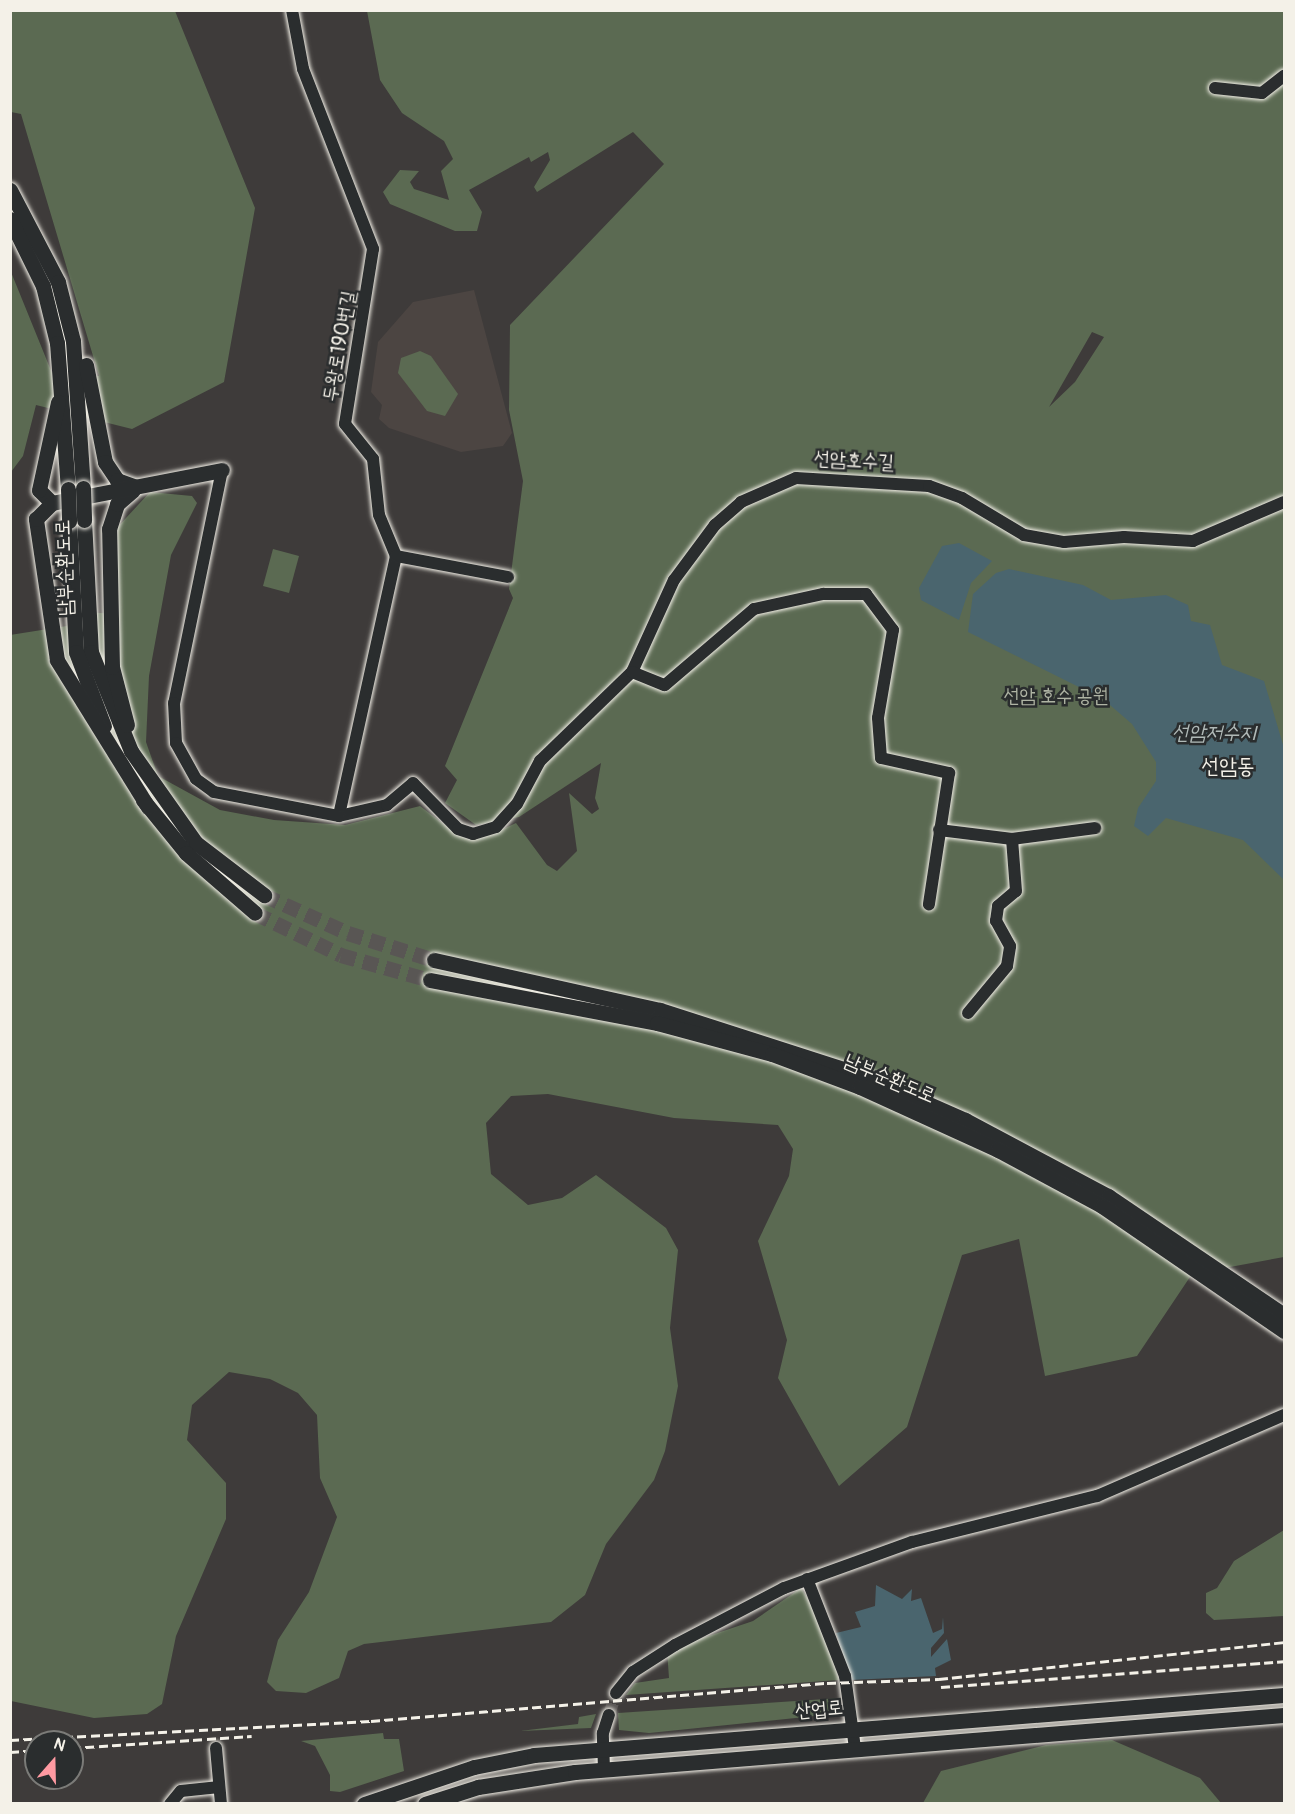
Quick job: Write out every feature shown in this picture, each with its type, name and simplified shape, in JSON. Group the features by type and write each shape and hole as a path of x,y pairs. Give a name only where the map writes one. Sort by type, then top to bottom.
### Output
{"main road":[{"name":"남부순환도로","path":"10,190 46,255 58,282 78,374 77,521 87,626 97,675 146,778 196,843 264,895"},
{"name":"남부순환도로","path":"10,219 43,285 57,343 76,489"},
{"path":"46,255 82,347 105,462 117,480 138,487"},
{"path":"52,503 39,490 48,435 57,421 57,343"},
{"path":"148,807 71,691 52,647 35,531 39,513 52,503 222,470"},
{"path":"138,487 122,498 110,522 109,610 112,667 146,778"},
{"name":"남부순환도로","path":"77,521 73,628 81,676 148,807 204,871 255,913"},
{"name":"남부순환도로","path":"434,960 660,1010 865,1076 965,1120 1108,1196 1284,1315"},
{"name":"남부순환도로","path":"430,980 657,1023 772,1054 860,1087 998,1150 1102,1206 1284,1330"},
{"name":"산업로","path":"364,1803 502,1760 603,1748 1284,1695"},
{"path":"425,1803 506,1782 604,1770 1284,1715"}],"street":[{"name":"두왕로190번길","path":"292,10 303,69 373,249 345,424 373,459 379,515 396,555"},
{"path":"1215,88 1262,93 1284,76"},
{"path":"222,470 174,703 176,744 196,779 214,792 339,816 396,555 508,577"},
{"name":"선암호수길","path":"339,816 387,805 413,783 458,829 473,834 496,827 517,804 540,761 632,672 674,580 715,525 741,502 802,477 929,486 962,498 1024,535 1064,542 1124,537 1193,541 1284,502"},
{"path":"632,672 665,685 754,609 823,594 866,594 893,630 878,718 881,758 949,773 929,903"},
{"path":"939,830 1012,839 1095,828"},
{"path":"968,1013 1006,966 1010,946 996,921 998,906 1016,891 1012,839"},
{"path":"616,1693 633,1672 675,1644 807,1579 912,1542 1097,1496 1284,1415"},
{"path":"807,1579 839,1656 855,1727 855,1748"},
{"path":"604,1770 603,1748 609,1715"},
{"path":"216,1748 216,1787 221,1803"},
{"path":"170,1803 181,1791 216,1787"}],"shaded area":[{"path":"474,290 512,433 503,446 461,452 389,428 379,419 382,405 371,392 378,342 413,302"}],"green space":[{"path":"11,11 175,11 255,208 224,382 132,429 36,405 23,456 11,472 11,272 52,373 99,376 21,114 11,112"},
{"name":"선암 호수 공원","path":"367,11 1284,11 1284,1257 1192,1274 1137,1356 1045,1376 1019,1239 962,1255 907,1427 839,1486 778,1378 787,1340 758,1241 789,1176 793,1149 778,1125 674,1118 548,1094 511,1096 486,1123 491,1174 528,1205 562,1198 596,1175 666,1228 678,1250 670,1328 678,1386 665,1451 654,1480 606,1544 585,1595 551,1622 364,1644 348,1651 339,1678 306,1693 276,1691 267,1682 278,1640 309,1592 337,1517 320,1478 317,1415 298,1393 270,1379 229,1372 192,1405 187,1440 226,1483 226,1519 176,1636 162,1704 147,1714 94,1718 11,1701 10,635 67,626 81,612 119,614 114,531 150,492 192,496 197,503 171,555 149,676 146,742 158,776 220,810 274,820 345,825 420,806 457,834 499,831 516,823 547,865 557,871 577,851 569,793 592,814 599,809 595,798 601,763 519,817 476,825 445,803 457,780 445,766 513,598 509,589 523,481 509,410 510,325 664,164 633,132 537,192 534,187 550,160 548,152 531,162 529,157 469,190 482,212 477,231 455,231 390,204 383,192 400,170 419,171 410,182 414,189 449,200 441,171 453,159 444,141 402,113 380,80","holes":["1092,332 1104,337 1075,382 1049,407"]},
{"path":"420,351 431,356 458,394 445,416 427,411 398,373 401,358"},
{"path":"273,549 299,556 289,593 263,586"},
{"path":"1284,1530 1284,1616 1214,1620 1206,1613 1206,1593 1217,1588 1234,1561"},
{"path":"801,1588 821,1620 839,1680 626,1695 635,1683 669,1678 667,1650 753,1621"},
{"path":"841,1698 834,1714 649,1733 619,1730 618,1713"},
{"path":"596,1714 591,1728 520,1731 578,1724 579,1717"},
{"path":"383,1733 384,1739 399,1739 404,1771 340,1792 330,1791 330,1775 315,1746 301,1741"},
{"path":"1112,1740 1200,1778 1221,1803 923,1803 941,1771 1046,1745"}],"water":[{"path":"959,543 992,561 971,583 959,620 921,600 919,588 942,546"},
{"name":"선암저수지","path":"1009,569 1083,585 1111,600 1166,595 1188,605 1191,621 1210,625 1222,665 1264,681 1284,748 1284,880 1243,840 1166,818 1148,836 1134,826 1138,808 1156,781 1156,762 1132,724 1103,699 968,632 973,594 996,573"},
{"path":"876,1585 902,1599 912,1589 911,1601 921,1598 933,1633 942,1629 943,1617 944,1633 931,1648 931,1657 947,1639 951,1660 935,1668 936,1676 850,1680 836,1633 861,1627 855,1612 875,1606"}],"tunnel":[{"path":"264,895 348,933 434,960"},
{"path":"255,913 341,955 430,980"},
{"path":"609,1715 616,1693"}],"railway":[{"path":"10,1740 371,1721 827,1683 939,1679 1284,1642"},
{"path":"941,1687 1284,1661"},
{"path":"84,1747 252,1736"},
{"path":"10,1752 24,1751"}],"district":[{"name":"선암동","path":"1228,767"}]}
